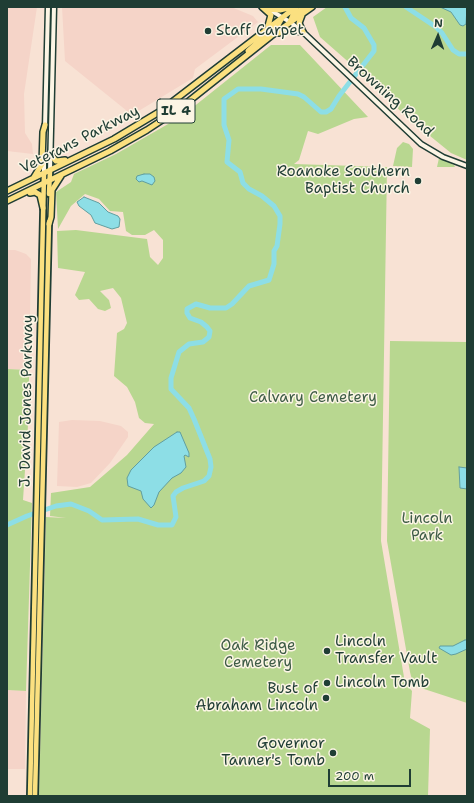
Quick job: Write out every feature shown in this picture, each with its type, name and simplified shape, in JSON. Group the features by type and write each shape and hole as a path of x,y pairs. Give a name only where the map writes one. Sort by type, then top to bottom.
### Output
{"highway":[{"path":"264,8 284,10 292,7"},
{"name":"Veterans Parkway","path":"7,191 44,174 132,129 174,102 266,28 296,7"},
{"name":"Veterans Parkway","path":"7,202 110,151 157,124 192,100 304,10 312,7"},
{"path":"264,8 271,17 266,28"},
{"path":"256,48 261,47 282,31 292,30 303,32 300,21 304,10"},
{"path":"235,66 246,52 278,25 282,17"},
{"path":"28,181 36,175 42,164 43,132 45,125"},
{"path":"50,154 55,160 60,162 95,146 101,145"},
{"path":"49,224 51,217 52,190 56,182 64,174"},
{"path":"7,202 36,192 41,196 43,208"}],"main road":[{"name":"J. David Jones Parkway","path":"30,796 48,7"},
{"name":"J. David Jones Parkway","path":"35,796 54,7"},
{"name":"Browning Road","path":"264,8 282,17 303,32 421,144 443,157 467,166"}],"shaded area":[{"path":"7,7 37,7 24,94 25,133 32,144 33,154 7,151"},
{"path":"62,7 231,7 253,16 258,22 195,69 193,78 132,115 65,61"},
{"path":"7,250 15,250 26,254 31,259 29,370 7,369"},
{"path":"72,420 100,421 121,426 128,432 128,437 110,463 91,483 77,487 57,486 59,422"},
{"path":"7,690 26,691 25,769 7,769"}],"green space":[{"path":"327,7 467,7 467,160 451,153 403,114 385,94 320,37 313,17"},
{"path":"271,45 300,45 368,117 354,119 318,134 308,131 299,160 294,164 387,167 381,541 405,683 412,691 410,718 430,729 428,796 39,796 46,517 66,518 50,516 51,493 90,487 127,455 154,424 145,423 139,418 135,402 127,387 114,376 117,333 124,329 127,323 121,298 113,288 100,291 109,300 111,308 105,311 98,309 89,299 79,300 75,295 85,272 58,268 57,231 76,230 147,239 150,257 158,265 163,258 163,240 154,230 145,235 132,235 126,231 123,212 110,211 99,199 85,194 71,206 58,229 56,192 71,182 74,174 116,154 182,116"},
{"path":"403,142 409,144 413,149 412,167 393,166 397,148"},
{"path":"439,158 454,165 455,167 437,167"},
{"name":"Lincoln Park","path":"390,341 467,342 467,703 418,687 412,680 410,672 387,541"},
{"path":"7,369 29,370 29,410 23,500 32,503 26,691 7,690"}],"water":[{"path":"440,7 467,7 466,24 463,26 460,25 451,12"},
{"path":"150,174 154,177 155,181 152,185 142,181 139,182 136,179 137,176"},
{"path":"84,197 99,203 108,212 118,216 120,219 119,227 112,229 95,223 91,215 79,206 77,202"},
{"path":"177,432 180,432 189,453 189,457 184,456 186,467 181,473 172,478 159,492 154,505 151,508 143,499 141,491 128,486 127,478 131,470 154,447"},
{"path":"459,467 467,468 467,489 460,488"},
{"path":"467,640 467,649 456,654 451,655 439,648 440,646 453,646"}],"waterway":[{"path":"7,525 56,506 71,504 89,511 102,520 138,519 158,525 172,525 176,517 173,496 176,492 204,481 209,476 211,467 210,459 194,419 189,408 171,389 171,378 179,352 189,344 203,342 209,337 210,331 207,327 201,322 190,318 187,313 187,309 196,304 210,308 226,308 232,304 249,286 269,280 274,264 274,251 277,246 280,224 280,216 274,206 262,196 249,189 243,183 240,172 227,162 229,140 224,125 224,99 238,89 261,89 298,94 304,97 321,112 326,112 331,109 339,96 374,51 374,45 364,28 351,18 345,7"},
{"path":"406,7 436,27 442,33 453,50 459,54 467,54"}],"place":[{"name":"Staff Carpet","path":"208,31"},
{"name":"Roanoke Southern Baptist Church","path":"418,181"},
{"name":"Lincoln Transfer Vault","path":"327,651"},
{"name":"Lincoln Tomb","path":"327,683"},
{"name":"Bust of Abraham Lincoln","path":"326,698"},
{"name":"Governor Tanner's Tomb","path":"333,753"}],"park label":[{"name":"Calvary Cemetery","path":"313,398"},
{"name":"Oak Ridge Cemetery","path":"258,654"}]}
